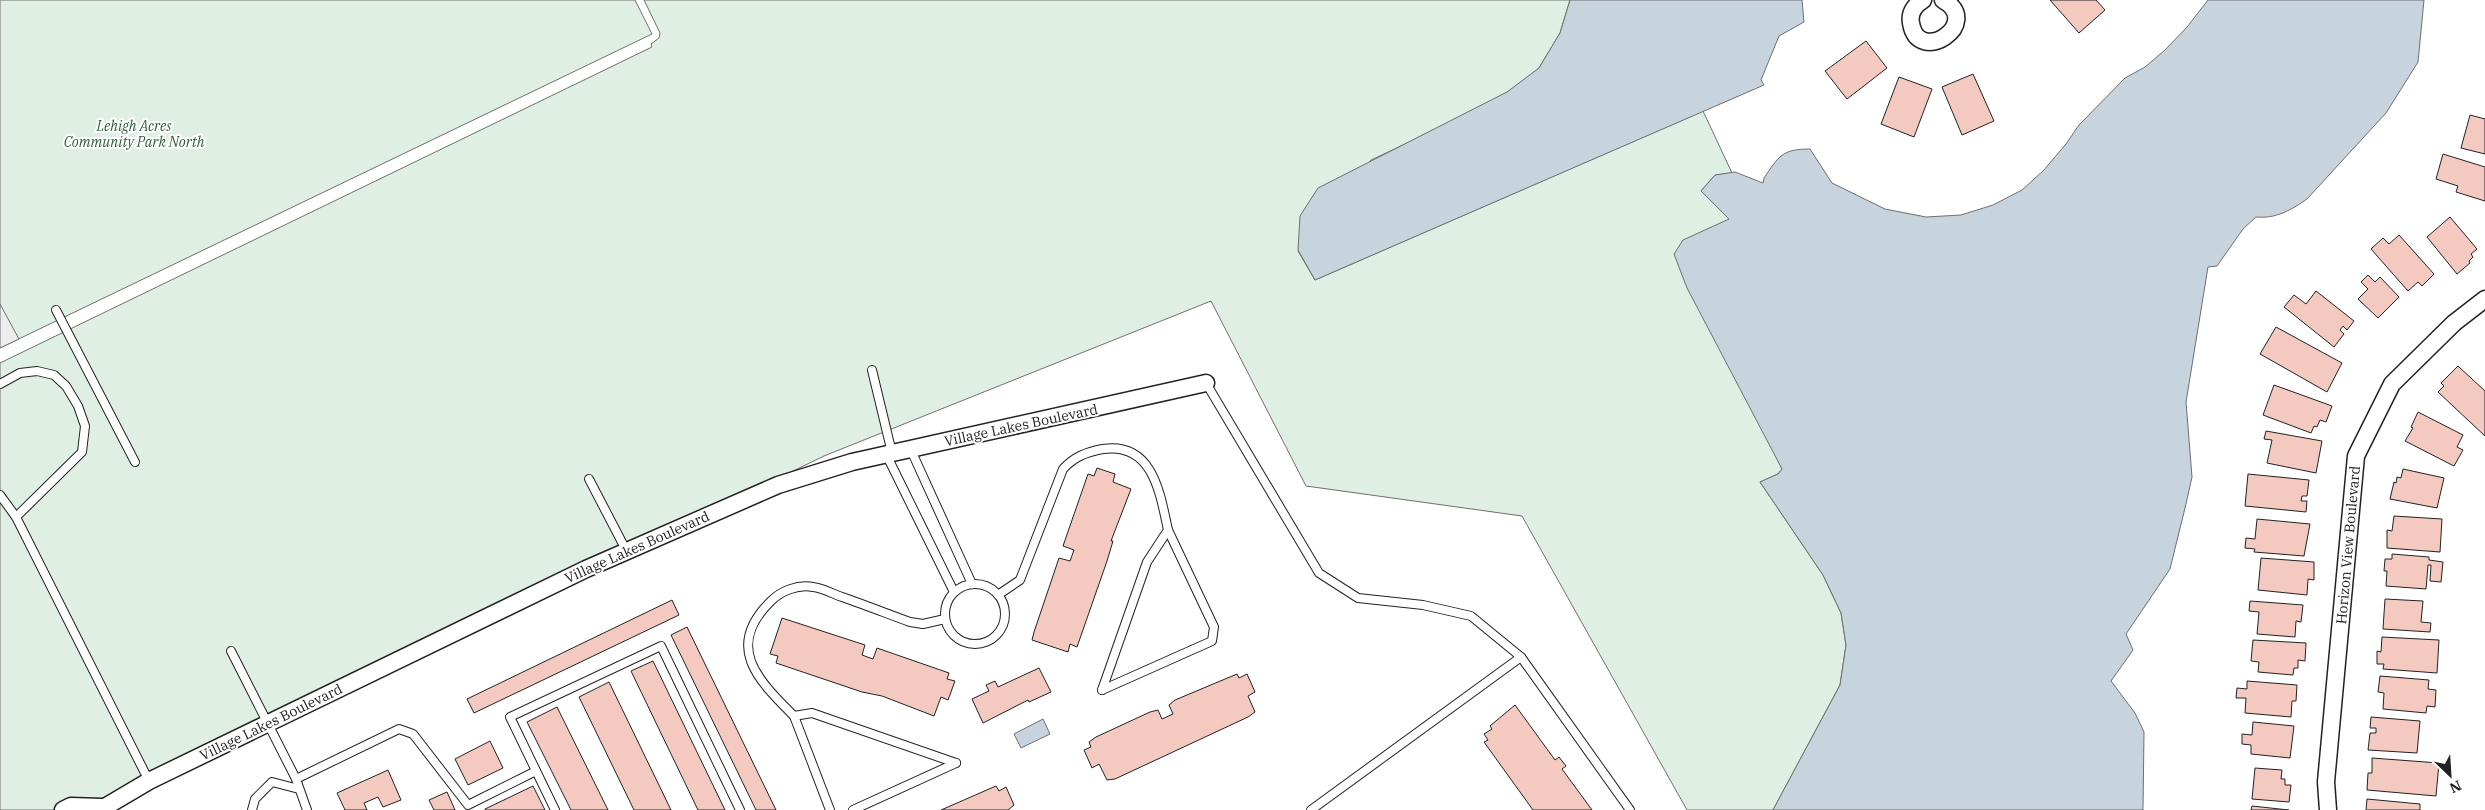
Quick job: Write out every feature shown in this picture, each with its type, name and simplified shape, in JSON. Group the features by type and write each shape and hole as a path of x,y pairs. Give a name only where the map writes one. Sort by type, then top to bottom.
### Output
{"street":[{"path":"1923,0 1913,10 1911,24 1918,36 1931,42 1939,41 1950,34 1955,20 1952,2"},
{"name":"Horizon View Boulevard","path":"2328,810 2326,782 2356,456 2392,384 2454,323 2485,299"},
{"name":"Village Lakes Boulevard","path":"63,810 71,806 101,808 149,781 626,550 778,484 852,462 910,448 1206,383"}],"lane":[{"path":"56,310 135,462"},
{"path":"872,370 889,454 954,592"},
{"path":"0,384 20,373 37,371 54,375 66,386 78,406 85,426 82,452 16,517"},
{"path":"1206,383 1318,573 1358,598 1423,605 1471,616 1521,657 1630,810"},
{"path":"998,595 1020,580 1063,469 1073,458 1091,451 1116,447 1139,456 1150,468 1159,491 1168,530 1214,627 1212,641 1102,690 1147,562 1168,530"},
{"path":"910,448 972,584"},
{"path":"589,479 626,550"},
{"path":"0,495 16,517 149,781"},
{"path":"972,584 982,585 998,595 1004,614 998,632 991,638 972,643 954,636 945,619 945,609 954,592 972,584"},
{"path":"830,810 794,716 765,686 753,666 748,649 750,629 758,614 780,592 812,586 910,622 923,624 945,619"},
{"path":"555,810 510,717 661,646 740,810"},
{"path":"231,651 296,780 307,810"},
{"path":"1312,810 1521,657"},
{"path":"794,716 812,713 956,763 853,810"},
{"path":"296,780 399,729 405,729 413,734 469,807 536,770"},
{"path":"252,810 255,799 272,782 299,790"}],"green space":[{"name":"Lehigh Acres Community Park North","path":"0,0 635,0 652,34 0,348"},
{"path":"644,0 1570,0 1560,33 1539,68 1507,93 1463,117 1371,160 1298,251 1315,280 1703,111 1732,173 1715,175 1701,191 1729,219 1768,438 1782,469 1778,474 1760,482 1823,575 1841,613 1846,645 1840,685 1773,810 1687,810 1522,516 1306,486 1211,301 824,456 96,810 0,810 0,363 652,47 651,44 659,38 660,33"}],"shaded area":[{"path":"1570,0 1802,0 1804,22 1779,36 1761,80 1764,85 1315,280 1298,250 1300,216 1318,188 1507,92 1539,68 1560,33"},
{"path":"2208,0 2424,0 2418,62 2386,113 2307,199 2283,213 2270,217 2256,217 2243,229 2217,266 2208,267 2186,402 2192,477 2186,504 2170,569 2126,634 2133,650 2111,681 2135,713 2144,732 2143,810 1773,810 1840,685 1846,645 1841,613 1823,575 1760,482 1778,474 1782,469 1687,288 1674,254 1683,240 1729,219 1701,191 1715,175 1735,172 1763,183 1769,170 1782,155 1793,150 1810,149 1832,183 1885,209 1926,217 1961,215 1993,205 2022,190 2043,171 2079,125 2125,78 2145,67 2165,50 2187,27"},
{"path":"0,304 19,339 0,348"},
{"path":"1043,719 1050,734 1021,748 1014,734"}],"building":[{"path":"2050,0 2096,0 2105,10 2079,33"},
{"path":"1866,41 1887,68 1847,99 1825,71"},
{"path":"1973,74 1994,121 1962,135 1942,87"},
{"path":"1899,77 1932,89 1914,137 1881,124"},
{"path":"2470,115 2485,119 2485,154 2461,148"},
{"path":"2443,154 2485,167 2485,201 2456,192 2458,186 2436,179"},
{"path":"2450,217 2477,249 2471,254 2473,257 2469,261 2470,263 2457,274 2427,237"},
{"path":"2399,235 2434,274 2422,286 2418,282 2408,291 2371,249 2383,238 2389,244"},
{"path":"2368,275 2375,282 2380,277 2399,297 2378,318 2358,299 2368,289 2361,282"},
{"path":"2316,291 2354,321 2347,330 2343,326 2340,330 2344,334 2334,347 2284,307 2294,295 2306,304"},
{"path":"2276,327 2342,363 2327,392 2260,354"},
{"path":"2458,366 2485,391 2485,436 2438,392 2444,386 2441,383"},
{"path":"2274,385 2332,406 2326,422 2320,420 2317,427 2314,426 2311,433 2263,415"},
{"path":"2418,412 2463,435 2457,447 2463,450 2454,466 2405,441 2413,428 2411,427"},
{"path":"2266,431 2322,441 2316,473 2267,463 2272,440 2264,439"},
{"path":"1097,468 1115,474 1113,482 1131,489 1111,541 1113,541 1107,561 1077,647 1070,644 1068,652 1032,640 1059,558 1070,561 1074,550 1063,546 1088,474 1094,476"},
{"path":"2403,469 2444,478 2437,508 2390,499 2394,482 2396,483 2397,477 2401,478"},
{"path":"2248,474 2309,480 2307,496 2302,496 2301,501 2307,501 2306,512 2245,506"},
{"path":"2394,516 2442,519 2440,552 2387,548 2387,530 2392,531"},
{"path":"2257,519 2310,524 2304,556 2254,552 2255,549 2245,548 2246,538 2255,539"},
{"path":"2392,554 2429,557 2429,560 2443,562 2441,582 2430,581 2431,565 2428,565 2426,589 2386,586 2387,571 2384,571 2385,559 2392,559"},
{"path":"2261,558 2314,562 2314,580 2308,579 2307,595 2258,590"},
{"path":"2385,599 2423,601 2421,622 2431,623 2430,632 2383,629"},
{"path":"672,600 679,615 474,713 467,699"},
{"path":"2250,601 2303,605 2301,622 2296,621 2295,637 2257,634 2259,612 2249,611"},
{"path":"782,618 865,645 862,655 873,659 877,648 949,673 947,679 955,681 948,700 941,697 934,716 882,696 862,692 776,663 778,656 770,654"},
{"path":"687,627 776,810 756,810 671,635"},
{"path":"2382,637 2439,640 2437,673 2383,669 2384,664 2377,664 2377,651 2381,652"},
{"path":"2253,640 2306,643 2305,661 2298,660 2298,668 2294,668 2293,675 2258,672 2259,662 2251,661"},
{"path":"653,661 725,810 698,810 631,671"},
{"path":"1039,668 1051,692 1029,702 1028,700 983,723 972,699 989,691 986,685 995,681 998,687"},
{"path":"1237,674 1239,678 1247,674 1255,692 1248,696 1255,712 1248,717 1115,779 1107,780 1099,764 1092,768 1084,750 1091,747 1089,742 1096,737 1150,712 1158,710 1162,719 1173,714 1169,705 1175,700"},
{"path":"2380,676 2429,680 2428,689 2436,690 2435,707 2427,706 2426,713 2383,709 2384,693 2378,692"},
{"path":"2247,681 2297,685 2296,701 2292,701 2291,717 2245,713 2246,698 2236,698 2237,688 2247,689"},
{"path":"609,682 671,810 634,810 579,697"},
{"path":"1515,705 1555,760 1559,757 1566,766 1562,769 1592,810 1533,810 1484,742 1488,740 1484,734 1492,729 1490,726"},
{"path":"557,707 608,810 571,810 527,722"},
{"path":"2371,717 2420,721 2417,753 2368,750 2370,733 2376,733 2376,728 2370,728"},
{"path":"2253,722 2294,726 2290,758 2251,754 2251,745 2242,744 2242,734 2252,735"},
{"path":"490,741 503,768 468,785 455,759"},
{"path":"2372,758 2439,763 2436,796 2367,790 2368,773 2372,773"},
{"path":"2255,768 2282,770 2281,779 2285,779 2285,785 2291,785 2289,802 2252,799"},
{"path":"388,770 401,800 383,807 378,797 364,803 367,810 345,810 337,793"},
{"path":"533,786 545,810 485,810 485,809"},
{"path":"996,786 999,791 1006,787 1014,805 1008,810 941,810"},
{"path":"447,792 455,810 434,810 429,800"},
{"path":"2367,799 2420,804 2420,810 2366,810"},
{"path":"2252,806 2289,810 2251,810"}]}
